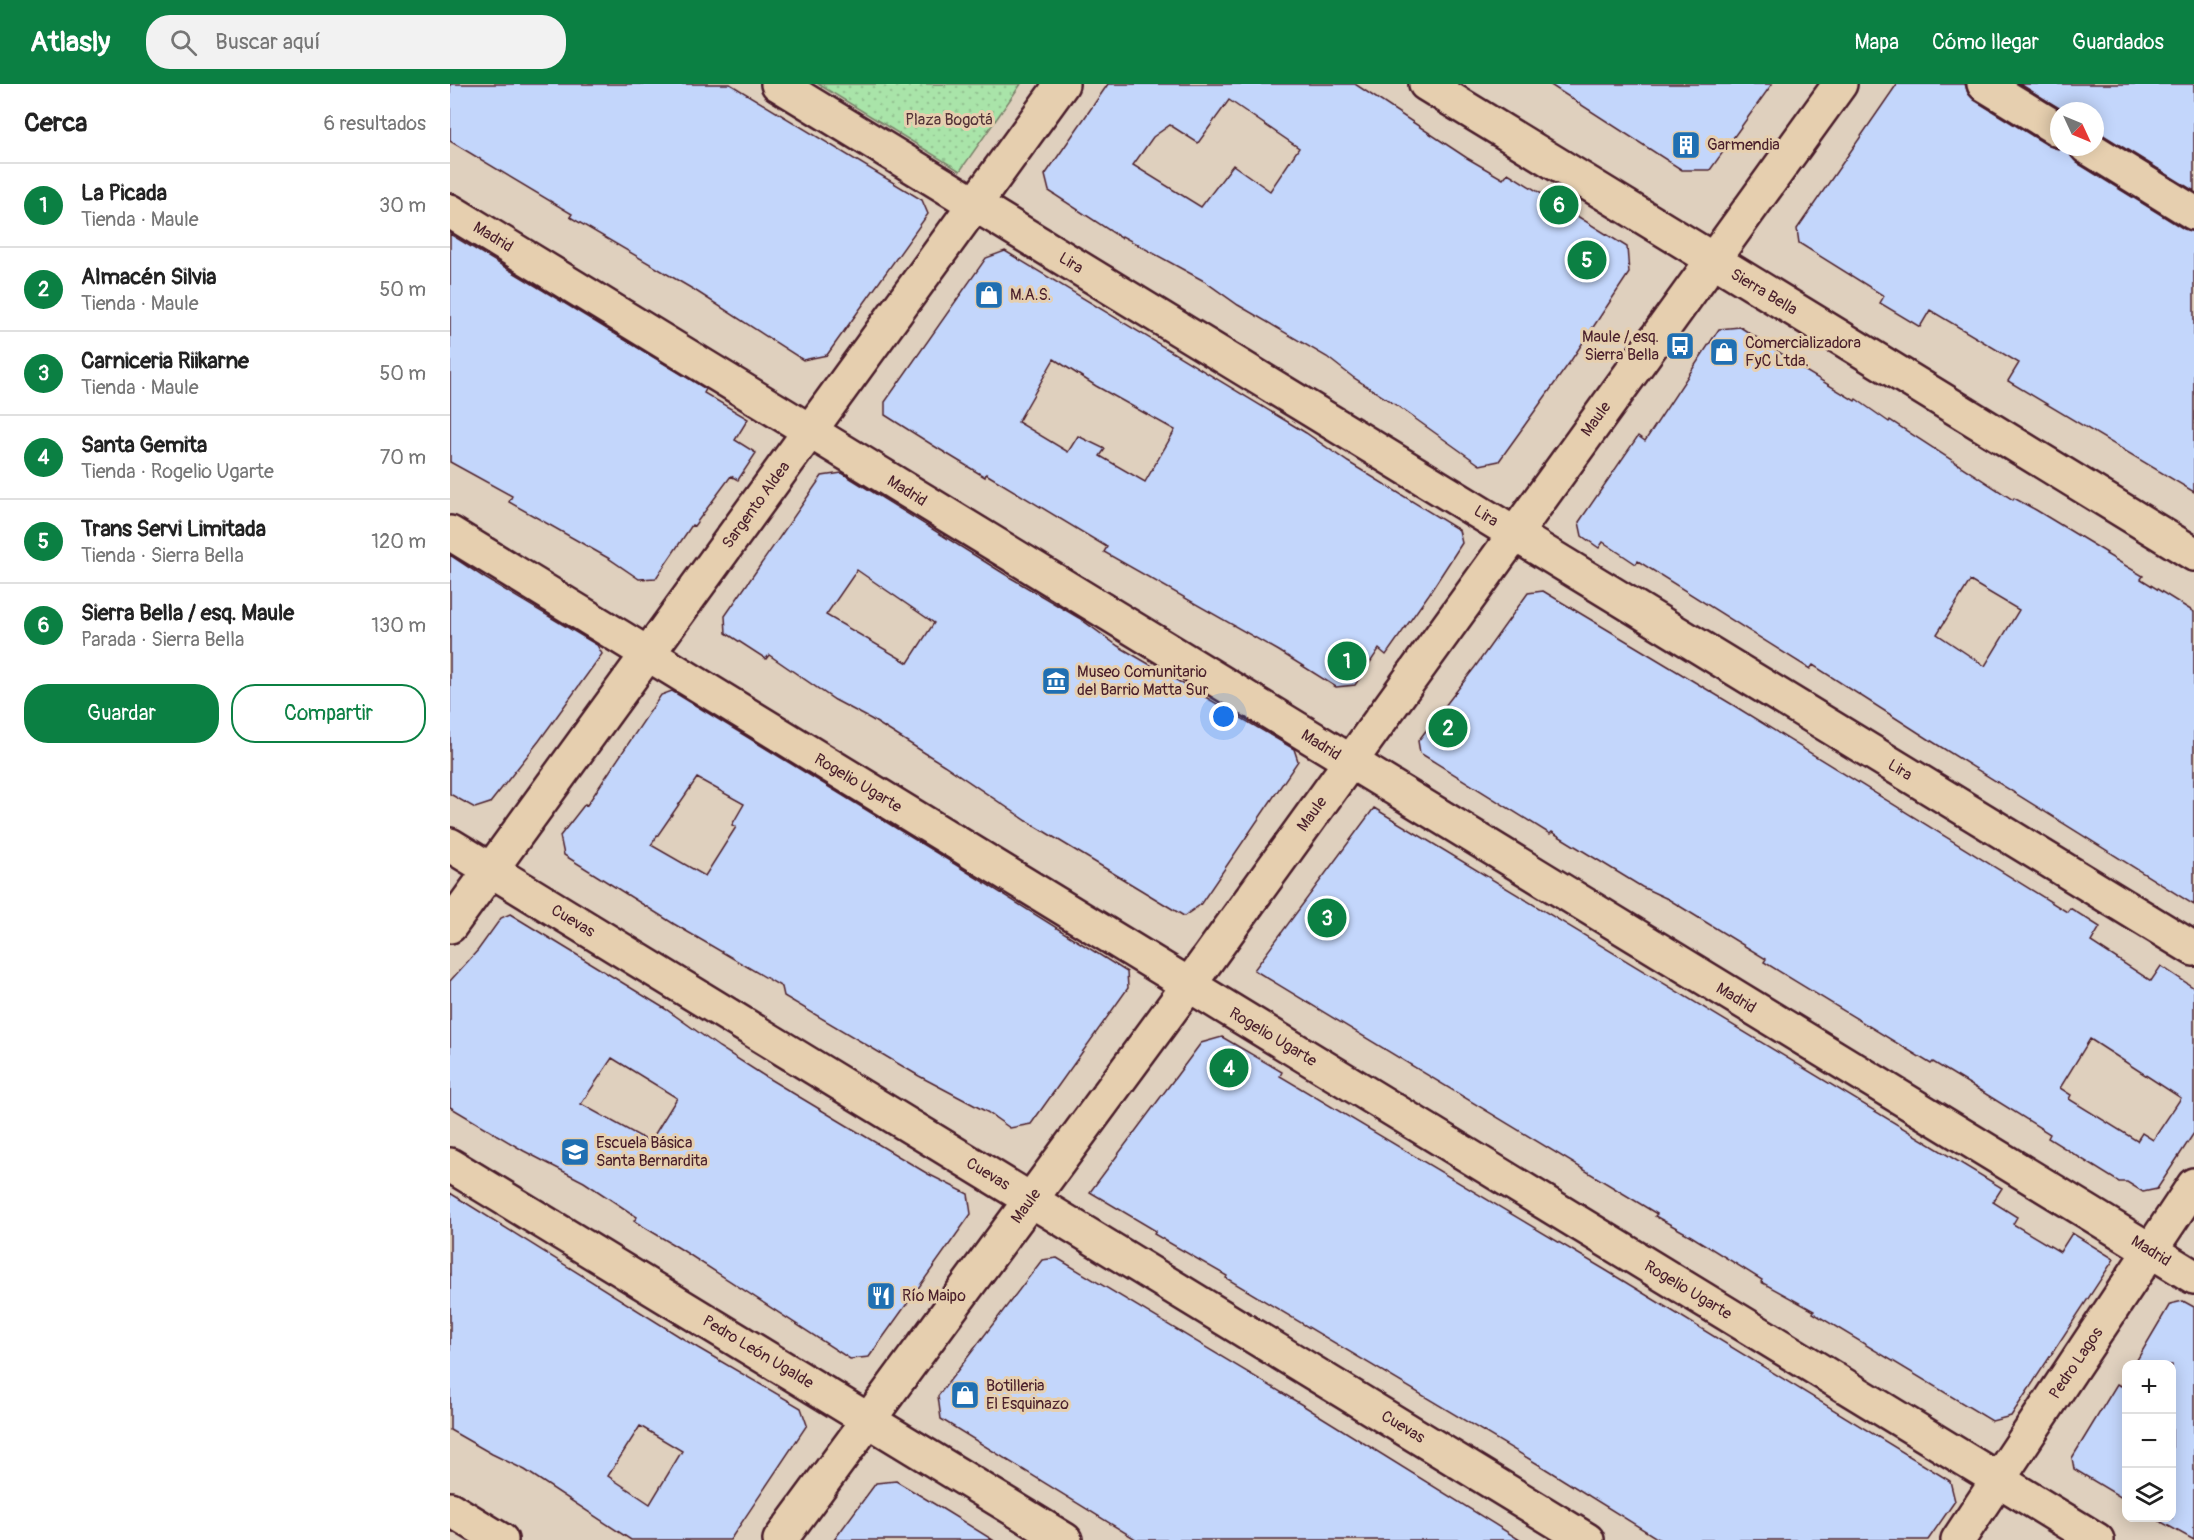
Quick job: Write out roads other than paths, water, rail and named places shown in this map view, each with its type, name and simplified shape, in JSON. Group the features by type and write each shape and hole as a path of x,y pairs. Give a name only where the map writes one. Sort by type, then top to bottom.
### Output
{"street":[{"name":"Lira","path":"778,84 2194,949"},
{"name":"Sargento Aldea","path":"450,926 1062,84"},
{"name":"Sierra Bella","path":"1426,84 2194,554"},
{"name":"Maule","path":"780,1540 1189,985 1840,84"},
{"path":"1984,84 2050,124"},
{"path":"2102,156 2194,213"},
{"name":"Madrid","path":"450,211 2194,1277"},
{"name":"Rogelio Ugarte","path":"450,533 2097,1540"},
{"name":"Cuevas","path":"450,845 1587,1540"},
{"name":"Pedro León Ugalde","path":"450,1164 1065,1540"},
{"name":"Pedro Lagos","path":"1958,1540 2194,1185"},
{"path":"450,1509 501,1540"}],"place":[{"name":"Garmendia","path":"1686,145"},
{"name":"Sierra Bella / esq. Maule","path":"1559,205"},
{"name":"Trans Servi Limitada","path":"1587,260"},
{"name":"M.A.S.","path":"989,295"},
{"name":"Maule / esq. Sierra Bella","path":"1680,346"},
{"name":"Comercializadora FyC Ltda.","path":"1724,352"},
{"name":"La Picada","path":"1347,661"},
{"name":"Museo Comunitario del Barrio Matta Sur","path":"1056,681"},
{"name":"Almacén Silvia","path":"1448,728"},
{"name":"Carniceria Riikarne","path":"1327,918"},
{"name":"Santa Gemita","path":"1229,1068"},
{"name":"Escuela Básica Santa Bernardita","path":"575,1152"},
{"name":"Río Maipo","path":"881,1296"},
{"name":"Botilleria El Esquinazo","path":"965,1395"}],"park label":[{"name":"Plaza Bogotá","path":"949,120"}]}
